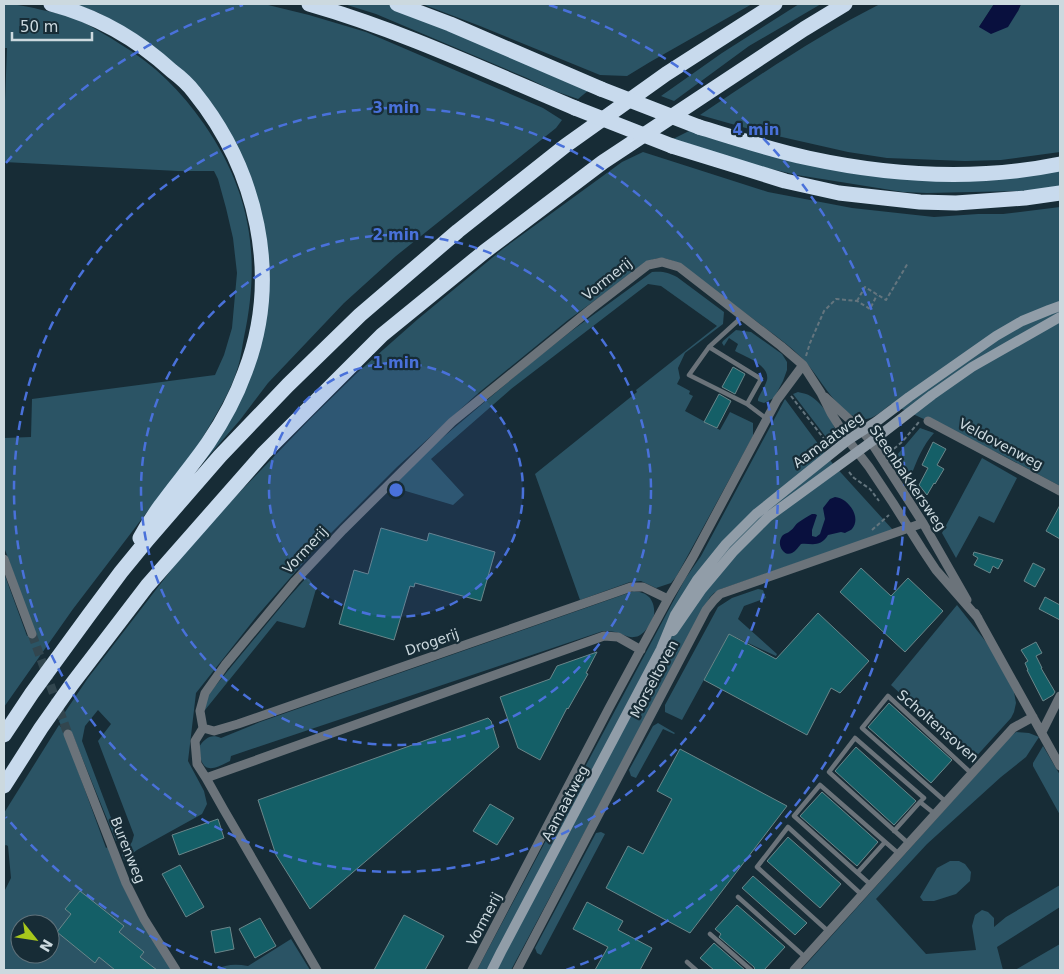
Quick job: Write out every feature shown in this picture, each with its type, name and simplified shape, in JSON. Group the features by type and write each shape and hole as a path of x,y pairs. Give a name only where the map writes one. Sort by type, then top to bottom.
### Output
{"highway":[{"path":"51,4 84,14 130,38 160,60 193,90 215,121 234,156 249,192 260,238 261,304 252,351 245,372 218,428 148,523 121,572"},
{"path":"309,4 338,12 414,40 575,108 672,146 785,181 838,193 920,202 956,203 1025,198 1060,193"},
{"path":"397,4 450,24 601,89 699,126 765,147 808,158 880,170 939,174 1011,171 1060,164"},
{"path":"4,735 57,658 121,572 184,497 220,456 288,385 360,315 458,231 565,146 666,74 775,4"},
{"path":"4,786 72,684 147,586 264,453 382,335 484,252 603,162 845,4"},
{"path":"804,29 856,4"}],"main road":[{"name":"Aamaatweg","path":"662,648 675,615 697,580 726,544 756,514 848,440 996,336 1022,321 1060,306"},
{"name":"Aamaatweg","path":"492,970 662,648 702,589 733,552 768,518 932,395 972,367 1060,317"}],"street":[{"name":"Vormerij","path":"317,970 197,764 195,741 203,728 200,711 205,692 294,581 452,422 591,308 648,265 662,262 679,267 781,346 802,365 777,400 693,557 668,599 472,970"},
{"path":"802,365 821,393"},
{"name":"Steenbakkersweg","path":"821,393 862,431 882,458 923,523 978,618 1060,766"},
{"name":"Steenbakkersweg","path":"821,393 848,440 869,467 922,550 936,570 978,618"},
{"name":"Veldovenweg","path":"928,421 1060,491"},
{"name":"Morseltoven","path":"517,970 706,610 714,600 720,594 923,523"},
{"path":"4,559 32,634"},
{"name":"Drogerij","path":"203,728 214,731 238,724 631,588 643,587 668,599"},
{"path":"206,778 604,636 618,637 641,650"},
{"path":"1042,732 1060,696"},
{"name":"Scholtensoven","path":"794,970 1013,728 1033,717"},
{"name":"Burenweg","path":"68,734 129,889 144,919 176,970"}],"lane":[{"path":"743,316 710,348 689,375 747,404 767,419"},
{"path":"710,348 761,379 747,404"},
{"name":"Scholtensoven","path":"946,802 862,728 888,696 971,774"},
{"path":"894,831 924,798 855,738 829,772 894,831 908,843"},
{"path":"871,884 794,816 820,784 899,854"},
{"path":"920,802 935,814"},
{"path":"829,932 758,867 788,827 862,895"},
{"path":"858,872 885,842"},
{"path":"738,897 806,958"},
{"path":"710,934 751,970"},
{"path":"687,962 696,970"}],"path":[{"path":"856,301 865,287 886,300 908,263"},
{"path":"802,365 824,311 836,299 856,301 870,309 877,295"},
{"path":"882,458 902,442 920,421 928,421"},
{"path":"854,478 869,467"}],"shaded area":[{"path":"4,4 34,8 81,21 133,52 177,90 204,124 220,149 242,200 248,226 252,280 249,308 235,377 226,397 199,444 73,609 4,707 4,573 27,636 35,633 4,547 4,438 31,437 32,399 215,375 224,355 232,328 237,273 233,238 218,179 214,171 178,171 4,162 7,48 4,48"},
{"path":"75,4 264,4 366,32 543,108 562,120 556,128 396,256 344,303 268,383 240,420 180,489 216,439 265,295 234,144 140,39 99,13"},
{"path":"344,4 389,4 589,90 578,99 552,90 376,14"},
{"path":"422,4 752,4 627,76 600,75"},
{"path":"799,4 821,4 749,46 674,101 661,96 722,53"},
{"path":"880,4 994,4 979,27 1018,11 1021,4 1060,4 1060,152 1001,160 965,161 887,158 848,152 760,132 700,115 811,43"},
{"path":"994,4 1021,4 1008,27 991,34 979,27"},
{"path":"691,130 831,166 1060,168 1060,186 1018,191 903,192 797,175 759,166 673,139"},
{"path":"643,152 768,192 852,208 934,217 1003,214 1060,207 1060,486 1000,454 891,404 871,418 862,419 851,415 837,403 804,360 779,339 673,261 661,258 649,261 568,320 476,395 397,467 316,548 257,616 196,693 188,761 204,791 207,804 202,814 137,850 124,860 122,855 132,842 134,835 98,741 111,724 98,710 85,726 82,741 119,839 116,841 72,733 65,735 106,848 108,847 172,970 4,970 4,892 11,878 8,846 4,846 4,813 59,725 62,728 59,721 88,678 188,548 311,418 358,372 418,319 504,248 622,162"},
{"path":"652,272 665,272 677,277 724,312 723,324 685,353 678,368 680,378 677,384 690,391 689,394 693,396 685,411 720,430 730,412 753,423 753,436 671,583 656,588 641,581 630,582 580,600 535,474 717,326 661,286 648,284 511,389 431,459 464,495 453,505 399,489 394,484 434,445 527,366"},
{"path":"736,330 751,332 782,354 787,362 787,370 774,398 764,403 758,401 758,399 767,380 765,370 756,362 735,351 738,344 729,338 724,346 722,343"},
{"path":"798,392 815,399 828,414 835,430 835,438 832,445 793,394"},
{"path":"785,399 833,464 893,530 721,589 710,597 511,970 477,970 685,579 701,556"},
{"path":"920,428 934,433 923,448 911,476 897,455"},
{"path":"982,458 1017,478 994,523 979,516 956,558 942,533"},
{"path":"835,497 845,501 852,509 855,524 852,529 845,533 828,535 819,543 801,544 792,553 784,552 780,544 782,536 812,514 817,515 812,536 816,537 820,534 825,519 823,508 830,499"},
{"path":"306,578 309,579 316,589 305,627 277,621 205,710 207,696"},
{"path":"758,589 763,590 766,598 744,606 738,619 777,654 776,656 729,634 682,720 665,712 665,705 718,607 732,598"},
{"path":"634,591 646,595 653,603 653,618 641,635 629,637 603,631 231,756 230,761 217,767 208,768 202,762 199,747 208,738 214,736 221,738 260,722"},
{"path":"957,605 990,647 1014,692 1016,703 1011,718 973,760 891,685"},
{"path":"658,723 675,733 663,729 636,778 631,776 629,770 653,726"},
{"path":"1016,732 1029,733 1039,737 1026,757 927,844 876,899 926,954 976,950 972,926 975,915 982,910 988,912 994,918 994,927 1006,917 1060,885 1060,907 997,947 1003,970 801,970 1010,737"},
{"path":"1043,746 1060,775 1060,815 1033,766"},
{"path":"601,832 605,834 541,955 537,953 535,948 596,833"},
{"path":"950,861 959,861 965,864 971,872 970,881 956,894 934,901 923,901 920,897 937,868"},
{"path":"291,939 310,970 215,970 231,965 248,966"},
{"path":"1060,944 1060,968 1057,970 1015,970"}],"building":[{"path":"733,367 745,374 735,394 722,387"},
{"path":"719,394 731,401 717,428 704,422"},
{"path":"933,442 946,449 937,465 944,469 927,495 919,485 928,468 922,465"},
{"path":"1060,505 1060,539 1046,531"},
{"path":"381,528 427,541 429,533 495,552 481,601 415,583 414,587 410,586 394,640 339,624 354,570 368,574"},
{"path":"974,552 1003,560 998,569 993,566 990,573 974,565 978,558 973,555"},
{"path":"1033,563 1045,569 1035,587 1024,581"},
{"path":"861,568 891,596 908,578 943,611 905,652 840,592"},
{"path":"1045,597 1060,605 1060,620 1039,609"},
{"path":"818,613 869,661 840,693 831,688 807,735 704,680 729,634 776,659"},
{"path":"1036,642 1042,653 1036,656 1055,692 1043,701 1027,670 1025,663 1028,661 1021,650"},
{"path":"597,652 586,673 588,674 567,708 540,760 518,748 500,697 550,679 557,666"},
{"path":"889,703 952,760 931,783 868,727"},
{"path":"488,718 491,721 499,747 310,909 276,855 258,800"},
{"path":"856,747 916,801 894,825 835,771"},
{"path":"680,749 787,806 690,933 606,888 628,846 643,854 672,799 657,791"},
{"path":"822,792 878,842 857,866 800,816"},
{"path":"490,804 514,818 497,845 473,831"},
{"path":"218,819 224,838 179,855 172,835"},
{"path":"788,837 841,884 820,908 767,861"},
{"path":"180,865 204,907 186,917 162,874"},
{"path":"753,876 807,923 795,935 742,888"},
{"path":"80,891 124,926 119,932 144,952 140,957 157,970 115,970 99,957 95,963 60,934 60,928 71,914 65,909"},
{"path":"587,902 623,921 618,930 652,948 640,970 595,970 608,947 573,929"},
{"path":"737,905 785,947 764,970 755,970 754,967 719,937 721,934 715,929"},
{"path":"404,915 444,936 425,970 374,970"},
{"path":"260,918 276,946 255,958 239,929"},
{"path":"230,927 234,949 215,953 211,931"},
{"path":"714,943 745,970 714,970 700,958"}],"tunnel":[{"path":"32,634 68,734"}]}
